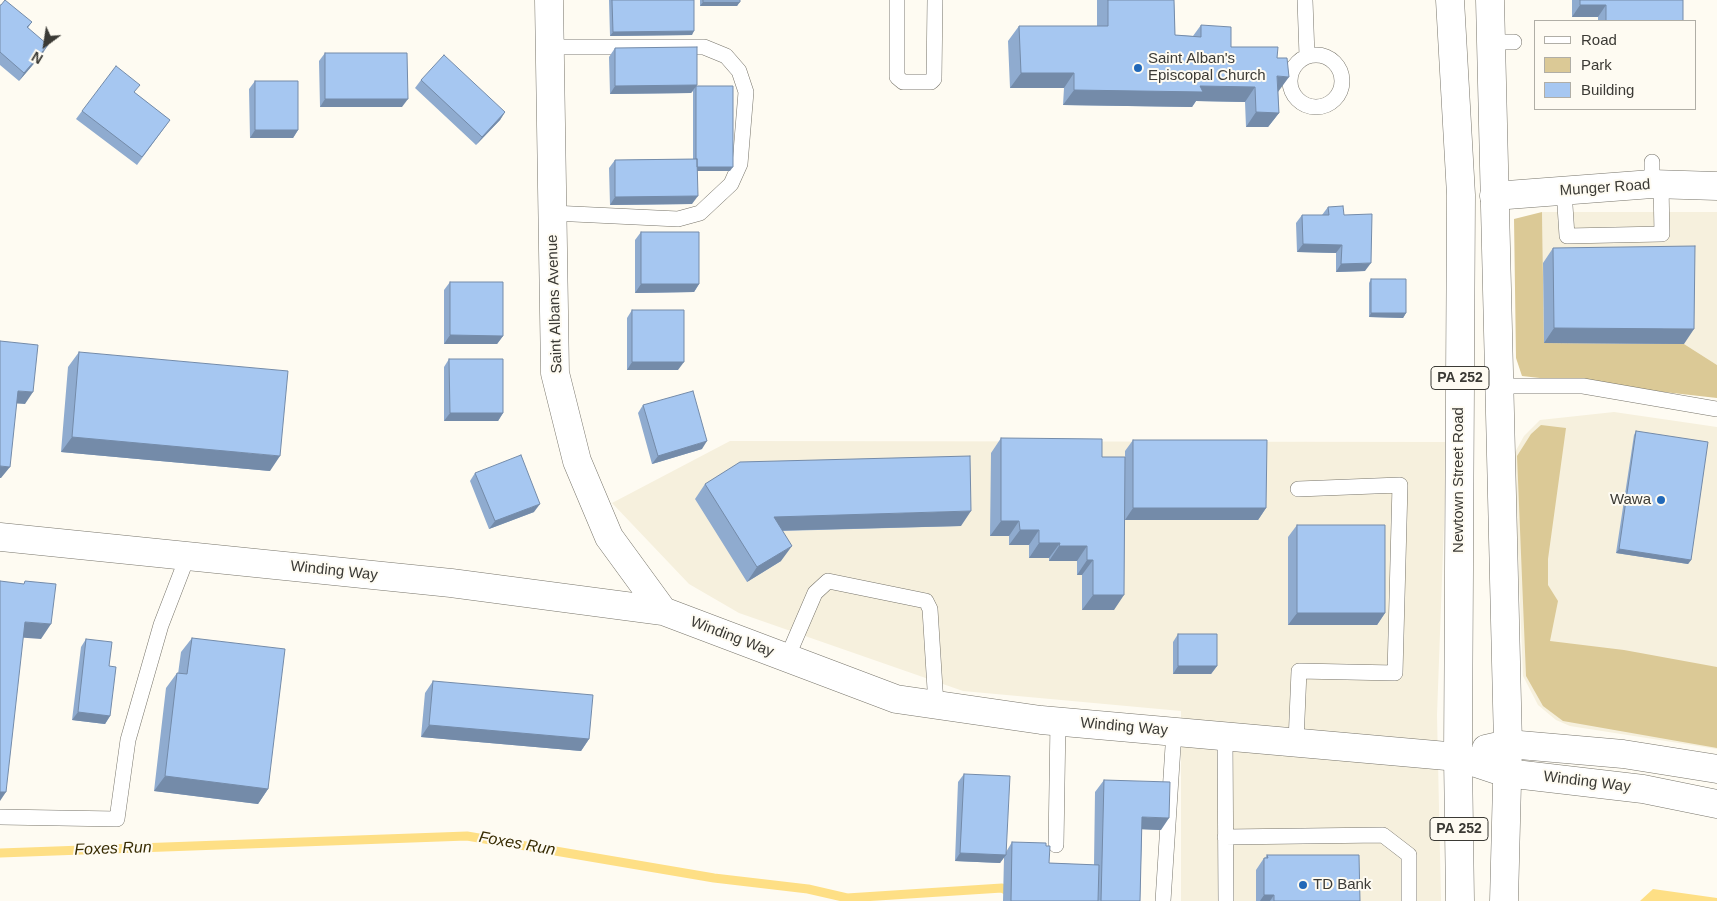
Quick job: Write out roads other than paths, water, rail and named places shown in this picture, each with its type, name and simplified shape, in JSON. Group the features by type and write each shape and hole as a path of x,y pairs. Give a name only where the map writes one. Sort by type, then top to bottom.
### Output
{"street":[{"name":"Saint Albans Avenue","path":"549,0 555,373 577,461 609,537 663,611"},
{"name":"Newtown Street Road","path":"1450,0 1461,205 1458,756 1460,901"},
{"name":"PA 252","path":"1490,0 1502,42 1494,196 1508,744 1504,901"},
{"name":"Munger Road","path":"1494,196 1564,190 1655,177 1717,186"},
{"name":"Winding Way","path":"0,537 451,583 663,611 896,699 1058,721 1458,756 1506,773 1643,788 1717,804"},
{"name":"Winding Way","path":"1458,756 1508,744 1623,754 1717,769"}],"lane":[{"path":"897,0 897,77 903,82 931,82 934,79 935,0"},
{"path":"1305,0 1307,56"},
{"path":"550,48 704,47 726,56 740,71 746,92 740,164 731,184 700,214 678,219 552,213"},
{"path":"1564,190 1567,236 1662,234 1655,177"},
{"path":"1500,386 1582,386 1717,409"},
{"path":"1296,742 1300,671 1395,674 1400,485 1298,489"},
{"path":"0,817 117,819 128,740 161,625 188,555"},
{"path":"787,658 815,593 828,581 926,601 930,608 936,705"},
{"path":"1056,845 1058,721"},
{"path":"1163,901 1174,731"},
{"path":"1225,736 1226,901"},
{"path":"1225,837 1382,835 1409,855 1409,901"}],"waterway":[{"name":"Foxes Run","path":"0,853 467,836 714,878 808,889 847,898 1002,888 1026,901"}],"place":[{"name":"Saint Alban's Episcopal Church","path":"1138,68"},
{"name":"Wawa","path":"1661,500"},
{"name":"TD Bank","path":"1303,885"}]}
